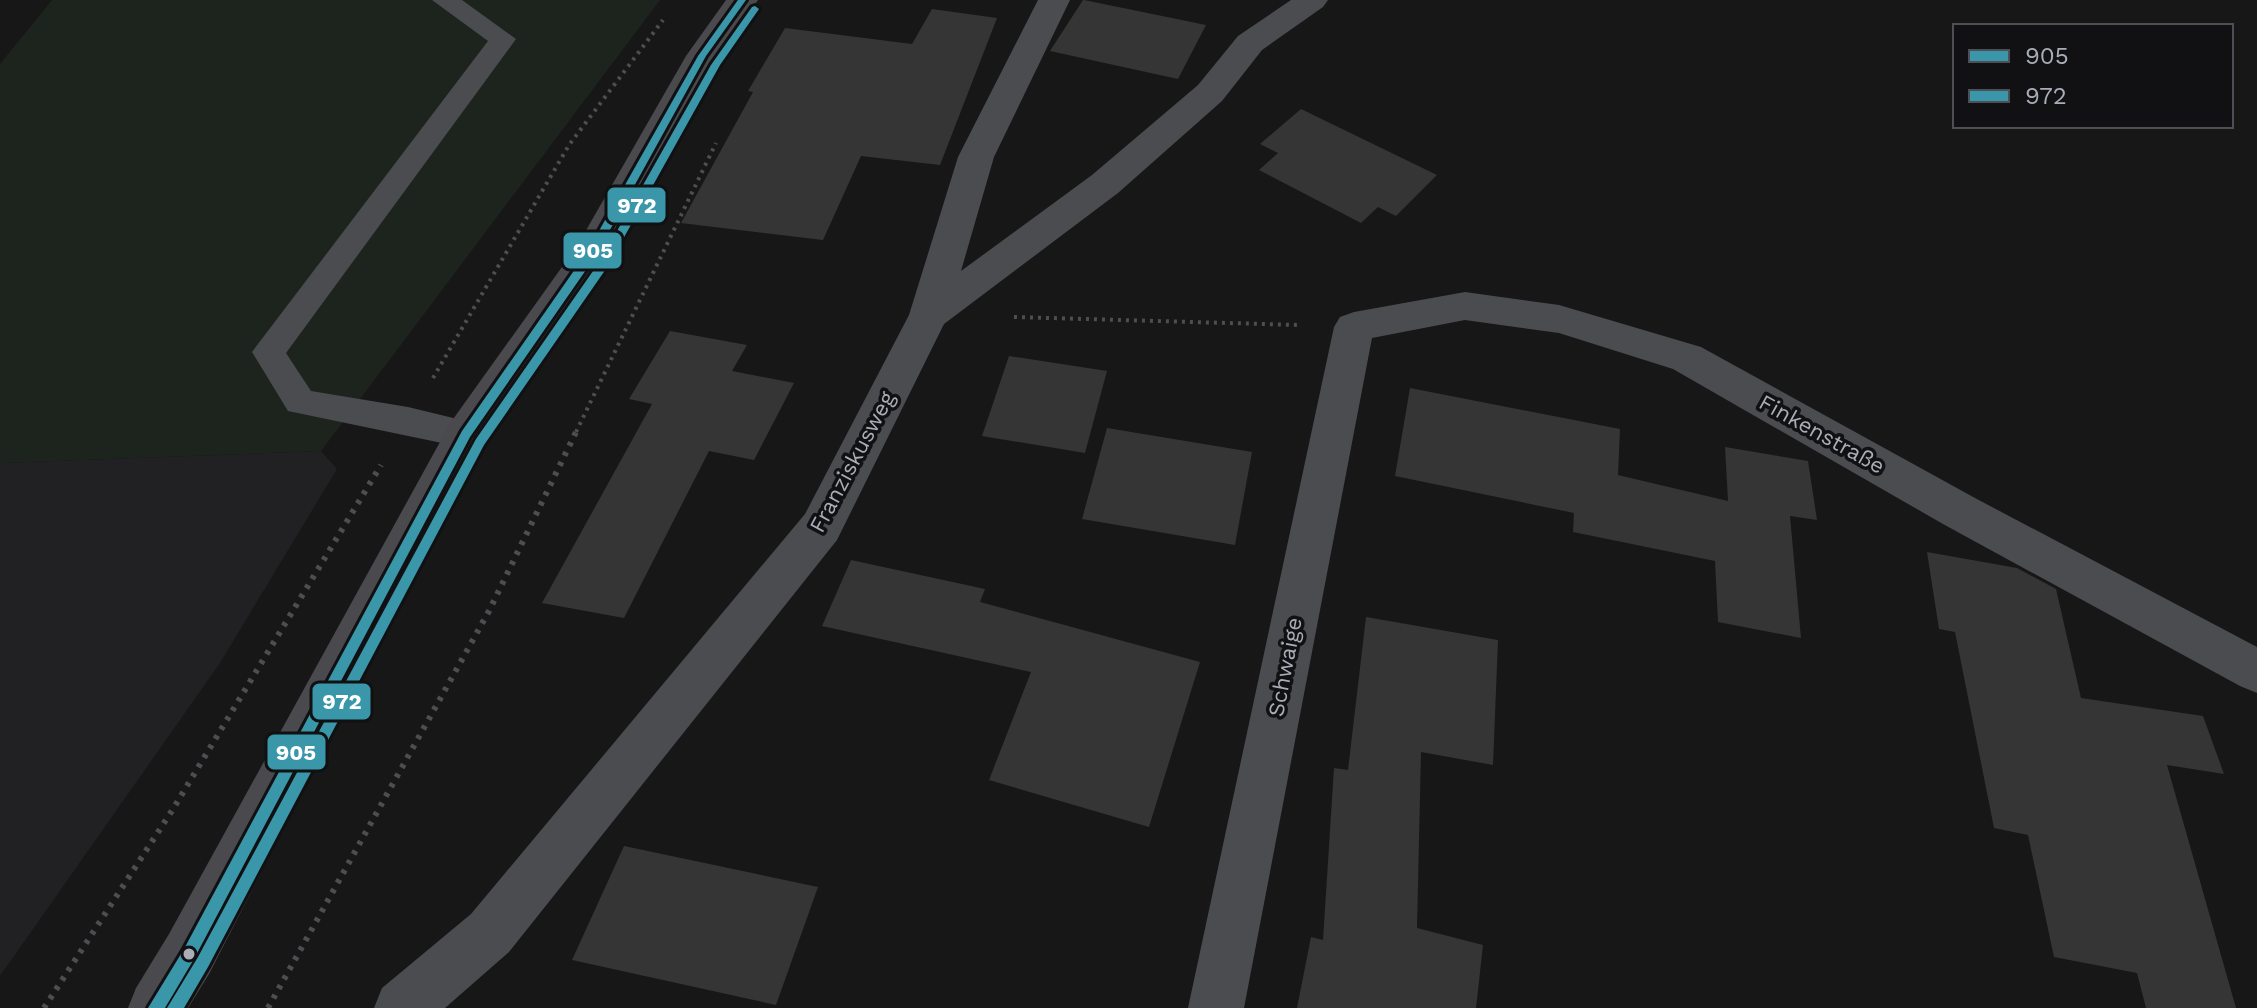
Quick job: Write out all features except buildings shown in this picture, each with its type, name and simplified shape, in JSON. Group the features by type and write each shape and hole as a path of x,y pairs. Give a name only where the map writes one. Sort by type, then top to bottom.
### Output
{"main road":[{"path":"156,1008 197,940 466,434 591,254 702,56 742,0"}],"street":[{"path":"929,315 976,157 1054,0"},
{"name":"Franziskusweg","path":"402,1008 490,933 821,527 929,315 1105,184 1210,93 1250,43 1312,0"},
{"name":"Finkenstraße","path":"1354,327 1465,306 1559,319 1687,358 1959,511 2257,671"},
{"name":"Schwaige","path":"1216,1008 1354,327"}],"lane":[{"path":"445,0 503,39 268,352 300,402 408,420 466,434"}],"path":[{"path":"44,1008 173,809 408,420 569,145 669,12"},
{"path":"268,1008 489,611 719,137"},
{"path":"929,315 1354,327"}],"shaded area":[{"path":"52,0 660,0 321,451 0,463 0,64"},
{"path":"321,451 337,469 220,663 0,976 0,463"}],"transit line":[{"name":"905","path":"156,1008 189,954 466,434 591,254 702,56 742,0"},
{"name":"972","path":"175,1008 203,962 480,442 604,263 716,65 755,9"}]}
